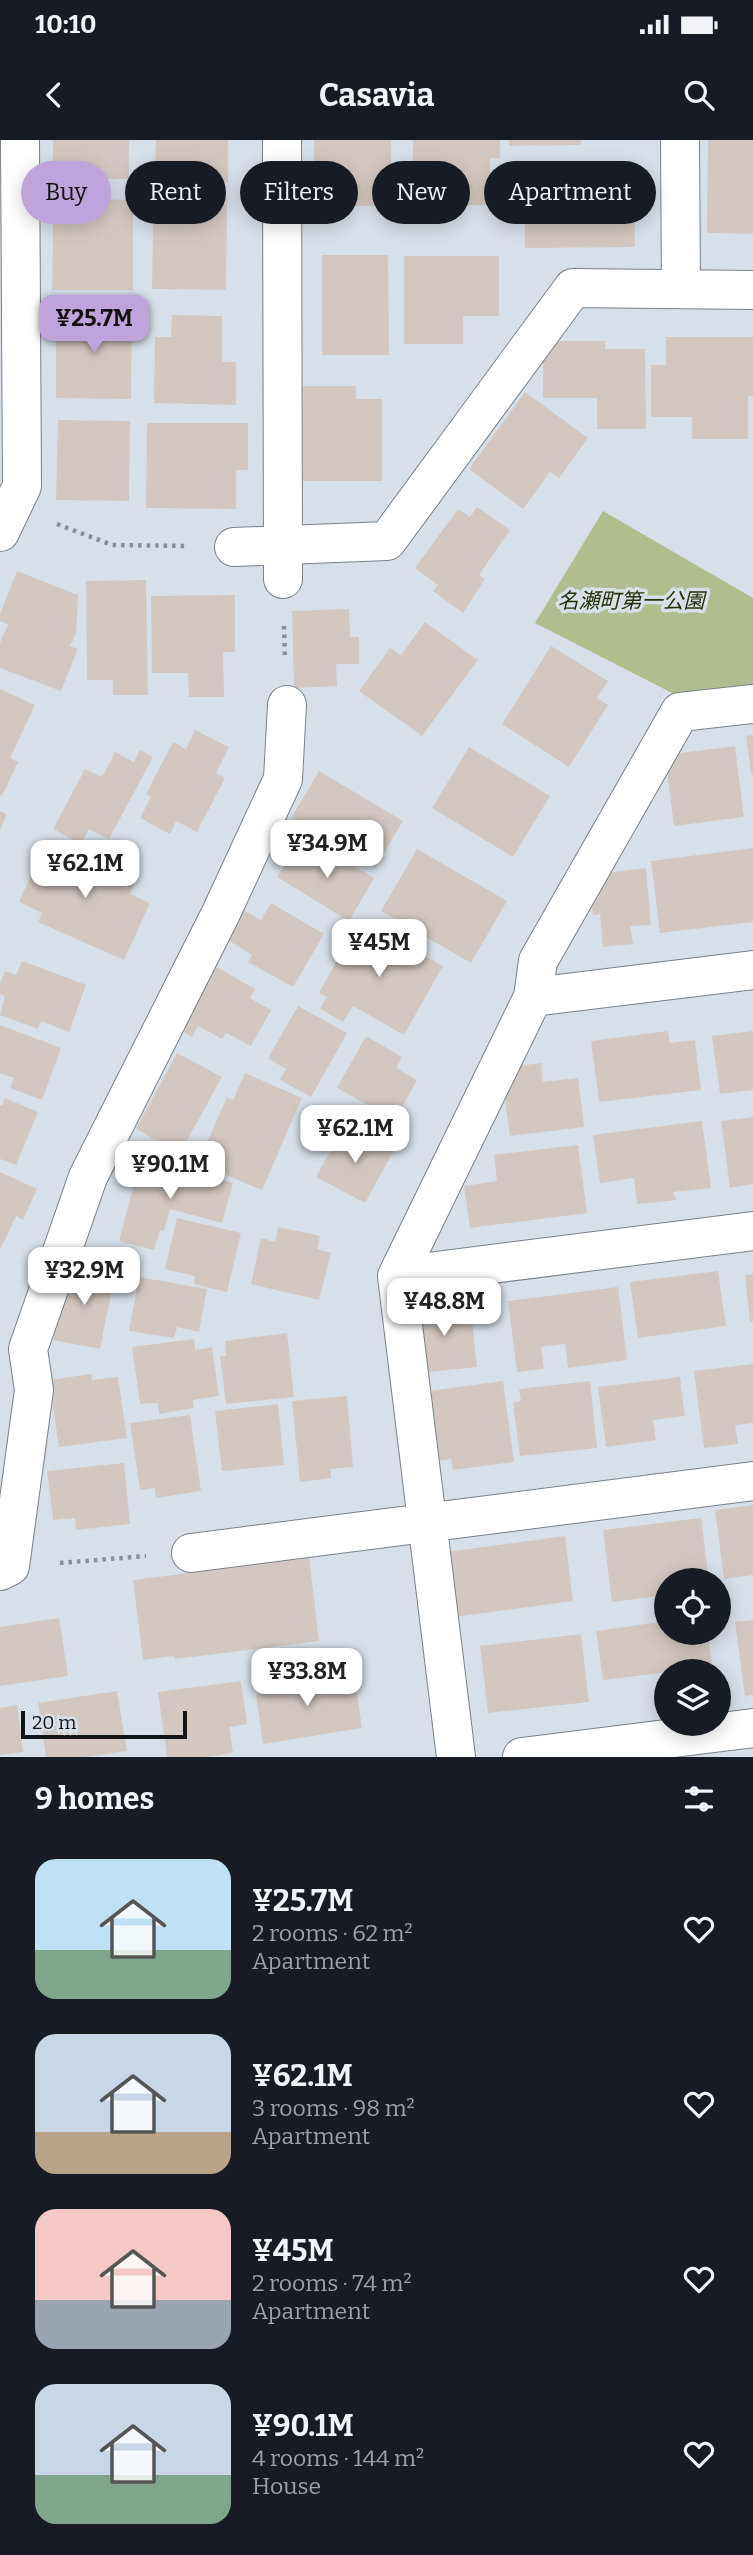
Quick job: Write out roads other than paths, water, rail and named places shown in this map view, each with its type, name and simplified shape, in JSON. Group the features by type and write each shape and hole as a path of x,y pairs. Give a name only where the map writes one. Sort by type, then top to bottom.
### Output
{"street":[{"path":"18,518 22,486 20,140"},
{"path":"282,140 283,563"},
{"path":"680,140 681,289"},
{"path":"234,547 283,563 387,541 573,288 753,290"},
{"path":"14,1567 34,1390 28,1349 88,1177 221,912 283,779 287,705"},
{"path":"456,1757 397,1276 533,996 538,961 680,712 753,705"},
{"path":"533,996 753,970"},
{"path":"397,1276 753,1231"},
{"path":"191,1553 753,1481"},
{"path":"522,1757 753,1727"}],"park label":[{"name":"名瀬町第一公園","path":"631,601"}]}
